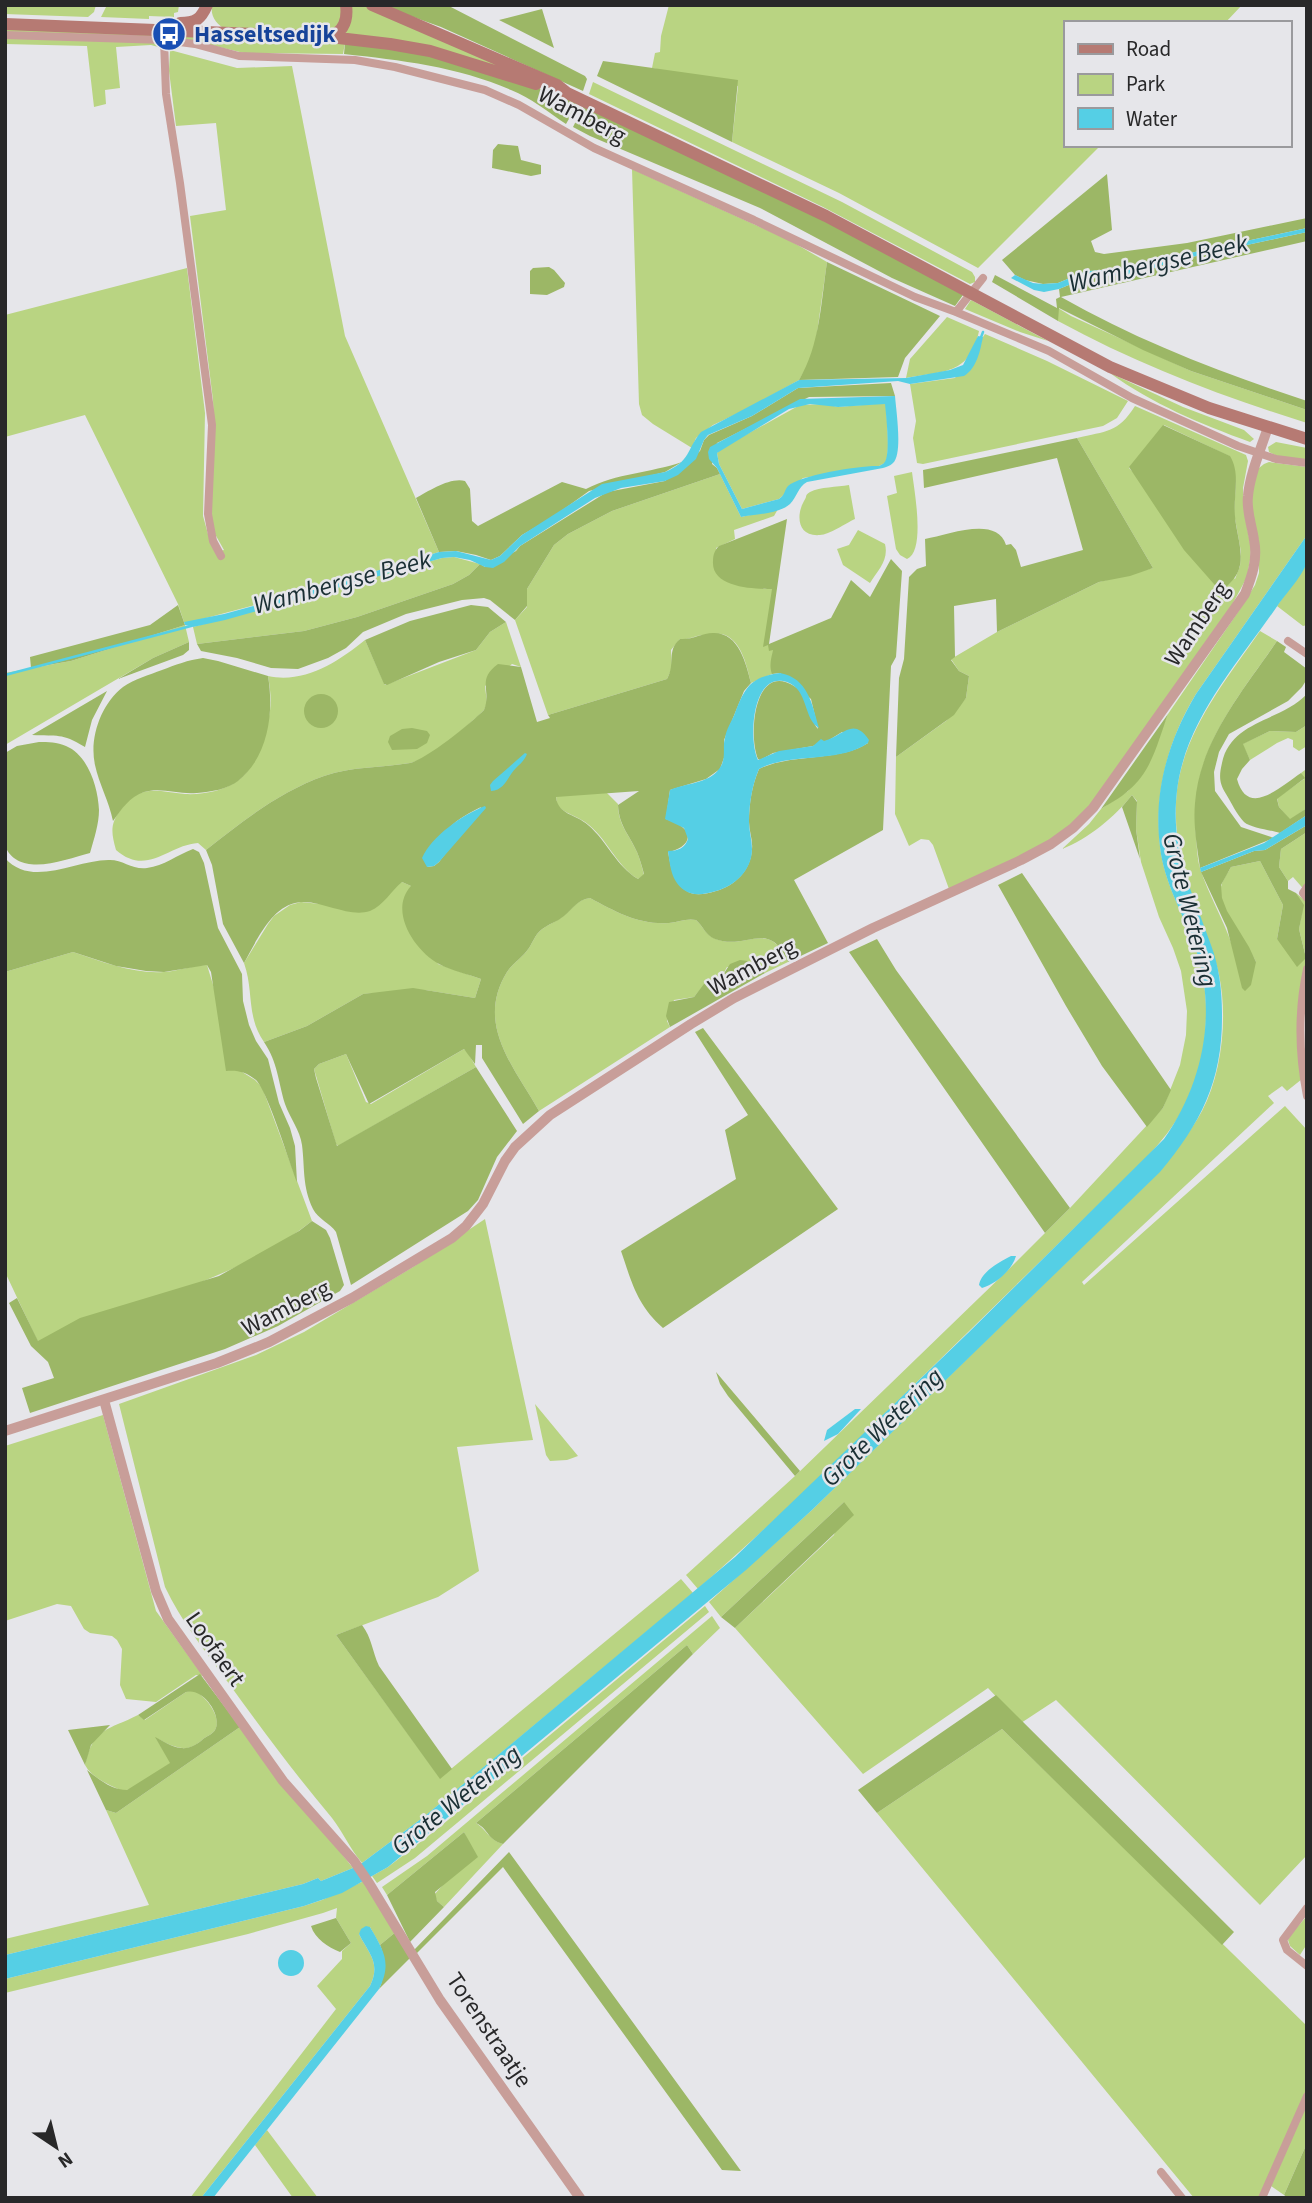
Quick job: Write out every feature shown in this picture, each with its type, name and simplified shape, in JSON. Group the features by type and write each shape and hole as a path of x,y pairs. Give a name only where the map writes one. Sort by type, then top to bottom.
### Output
{"main road":[{"path":"5,16 93,28 196,21 207,5"},
{"path":"207,5 209,20 221,32"},
{"path":"330,37 343,27 346,5"},
{"name":"Wamberg","path":"372,5 557,85 567,93"},
{"path":"5,24 221,32"},
{"name":"Wamberg","path":"221,32 330,37 430,51 567,93 826,216 1110,367 1209,408 1268,427"},
{"path":"1268,427 1307,439"}],"street":[{"path":"5,35 93,28 164,40 166,94 212,425 208,514 214,541 221,556"},
{"name":"Wamberg","path":"164,40 195,44 239,56 355,60 395,67 485,90 519,105 594,148 915,297 1049,351 1132,398 1259,453"},
{"path":"956,312 983,278"},
{"name":"Wamberg","path":"108,1399 241,1354 317,1318 372,1286 452,1238 466,1226 483,1204 514,1147 562,1107 734,998 911,909 1021,860 1073,828 1093,808 1245,594 1255,560 1248,497 1268,427"},
{"path":"1259,453 1276,459 1307,463"},
{"path":"1288,641 1307,654"},
{"path":"1307,887 1303,893 1307,898"},
{"path":"1307,969 1302,990 1300,1033 1307,1096"},
{"path":"5,1431 108,1399"},
{"name":"Loofaert","path":"108,1399 156,1591 168,1619 283,1781 354,1861 369,1883"},
{"name":"Torenstraatje","path":"369,1883 440,2000 580,2198"},
{"path":"1307,1908 1283,1940 1287,1950 1303,1964 1307,1953"},
{"path":"1262,2198 1307,2096"},
{"path":"1161,2172 1182,2198"}],"green space":[{"path":"96,5 94,12 88,17 5,14 5,7"},
{"path":"107,5 179,5 174,17 149,16 149,19 101,17"},
{"path":"212,5 343,5 339,25 331,32 227,30 215,20"},
{"path":"350,5 366,5 500,63 498,68 345,36"},
{"path":"380,5 447,5 585,76 587,79 583,91 441,27"},
{"path":"669,5 1242,5 1227,21 1064,21 1064,147 1099,147 978,268 839,193 732,142 738,86 652,68 655,53 660,52"},
{"path":"542,9 554,48 499,20"},
{"path":"5,27 152,33 162,48 151,45 116,47 120,88 105,90 106,104 94,107 87,46 5,44"},
{"path":"182,34 345,43 343,54 244,53 182,38"},
{"path":"345,43 429,54 578,103 566,124 526,97 491,82 429,66 344,54"},
{"path":"170,50 237,68 292,66 345,336 439,552 323,587 191,622 184,622 178,604 85,415 5,437 5,315 187,268 205,413 203,516 217,552 224,550 211,527 213,400 190,216 226,210 216,123 176,126 169,71"},
{"path":"603,61 738,80 732,142 597,76"},
{"path":"593,82 842,202 972,272 975,282 970,284 823,207 589,94"},
{"path":"584,105 834,224 963,295 955,306 892,278 760,208 590,136 573,127"},
{"path":"498,144 518,146 521,160 541,165 541,174 531,176 492,168 493,150"},
{"path":"632,169 789,240 827,262 816,340 808,365 799,380 713,425 696,438 692,448 642,415 639,404"},
{"path":"1107,174 1112,230 1091,241 1095,252 1104,254 1187,243 1307,218 1307,228 1176,256 1133,269 1087,271 1058,283 1043,284 1015,275 1002,260"},
{"path":"1307,232 1307,241 1061,297 1120,328 1181,355 1307,401 1307,410 1191,371 1059,308 1058,321 992,282 995,275 1057,308 1059,289 1076,282 1103,276 1135,274 1178,260"},
{"path":"827,262 940,316 905,358 898,377 799,380 816,338"},
{"path":"549,267 565,283 564,287 547,295 530,294 530,271 533,268"},
{"path":"971,300 1048,341 965,309"},
{"path":"1058,308 1191,371 1307,410 1307,423 1242,402 1118,351 1058,321"},
{"path":"947,317 979,331 969,356 962,363 943,372 906,378 910,359"},
{"path":"985,334 1128,401 1117,418 1103,426 923,464 917,463 913,438 916,421 910,384 955,378"},
{"path":"1110,373 1183,407 1244,430 1254,439 1250,442 1177,412"},
{"path":"891,383 895,396 809,397 717,443 712,464 720,474 612,511 568,534 554,545 527,589 527,606 515,620 490,600 462,600 406,614 363,632 346,648 298,669 271,668 201,651 197,644 304,631 357,617 453,584 469,575 480,564 485,567 516,551 607,492 665,481 700,451 709,435 752,416 798,388"},
{"path":"886,403 888,444 885,463 803,478 779,499 742,509 719,464 717,453 720,449 800,405 824,404 838,407"},
{"path":"1135,406 1246,455 1248,461 1243,488 1244,511 1251,548 1247,577 1226,616 1090,808 1056,837 1037,849 949,889 933,845 929,840 921,839 909,846 895,814 896,757 946,721 966,698 969,676 959,671 951,659 997,632 1099,582 1153,568 1077,438 1110,430 1129,415","holes":["1164,425 1229,456 1236,481 1234,513 1241,552 1235,579 1129,468"]},
{"path":"1163,425 1230,456 1233,463 1236,478 1235,516 1241,559 1235,577 1221,592 1184,550 1129,467"},
{"path":"1077,438 1153,568 1099,582 997,632 996,599 954,606 955,657 951,660 959,671 969,676 966,698 954,715 896,757 899,678 904,659 909,577 917,569 926,566 925,539 971,529 993,531 1001,536 1006,545 1011,544 1016,550 1021,567 1083,550 1057,458 924,488 923,470"},
{"path":"1276,442 1307,448 1307,461 1279,457 1269,452 1268,447"},
{"path":"682,462 665,472 589,491 522,535 500,556 491,560 456,551 439,552 416,498 446,483 465,481 470,489 472,521 478,526 562,482 586,489 610,480"},
{"path":"1269,462 1307,467 1307,535 1196,694 1171,748 1161,787 1159,826 1162,860 1201,965 1206,1007 1206,1028 1199,1069 1184,1107 1167,1134 1146,1158 789,1507 698,1589 686,1575 795,1476 1010,1268 1163,1108 1180,1065 1187,1011 1181,971 1141,862 1136,829 1137,801 1132,795 1100,826 1062,849 1101,809 1128,791 1168,714 1255,585 1259,573 1259,557 1250,504 1254,472"},
{"path":"912,472 917,532 913,554 907,559 896,549 887,496 897,493 894,476"},
{"path":"720,474 741,517 778,509 774,516 734,530 735,539 716,548 724,580 773,589 768,645 773,650 772,674 751,683 740,649 725,635 680,639 671,650 672,668 667,679 548,715 515,620 527,607 527,589 554,545 568,534 612,511"},
{"path":"849,485 855,519 824,534 812,535 803,529 799,518 807,494 819,489"},
{"path":"787,519 769,644 831,618 851,580 870,597 891,559 902,571 896,657 891,666 883,830 794,880 828,943 788,962 781,949 765,939 727,942 712,938 696,920 648,922 619,913 590,898 582,901 539,932 527,951 507,972 498,991 496,1027 509,1061 539,1111 523,1124 482,1058 482,1045 476,1045 475,1064 464,1049 369,1104 346,1054 319,1064 314,1069 337,1146 476,1067 517,1131 497,1157 478,1200 468,1211 351,1285 336,1232 315,1212 309,1201 301,1140 285,1104 275,1065 264,1042 307,1026 363,994 413,988 475,998 481,979 444,966 421,950 407,930 403,918 402,907 411,886 402,882 370,911 352,912 305,902 286,906 265,927 244,963 223,924 212,865 206,850 262,808 292,790 324,776 346,770 410,763 427,755 484,710 486,680 498,664 521,667 537,722 550,718 548,715 667,679 673,648 680,639 713,633 722,634 735,643 744,659 751,683 744,691 724,740 725,755 720,769 706,779 670,790 666,819 686,830 688,839 678,849 668,852 675,877 689,892 704,894 730,885 741,876 751,857 750,808 759,769 786,761 844,753 868,743 842,732 813,746 773,753 758,759 754,719 762,692 770,684 781,681 799,690 818,729 811,699 780,673 772,674 770,665 773,650 769,651 768,645 763,647 772,589 735,585 719,577 714,570 713,561 714,552 719,546","holes":["639,791 618,805 622,824 637,852 644,874 638,879 630,874 588,825 564,811 557,803 556,797","481,807 439,862 427,867 447,831 460,819"]},
{"path":"858,530 885,544 884,560 870,583 843,565 837,549 849,545"},
{"path":"454,557 480,564 469,575 453,584 357,617 304,631 197,644 193,627 442,558"},
{"path":"1307,563 1307,625 1303,626 1277,606"},
{"path":"178,605 185,625 71,661 31,668 30,657 150,625"},
{"path":"471,605 488,607 506,622 490,632 476,650 384,684 365,640 410,621"},
{"path":"506,622 521,667 512,664 485,686 487,703 484,710 428,755 410,763 346,770 324,776 292,790 262,808 206,850 198,843 138,861 127,858 116,850 113,824 121,809 136,795 150,791 192,794 212,792 232,784 246,773 258,751 269,716 271,702 268,676 281,678 307,674 344,656 365,640 385,685 476,650 490,632"},
{"path":"185,625 189,642 153,658 5,745 5,673 71,661"},
{"path":"1260,631 1277,641 1230,709 1207,755 1199,780 1195,807 1197,852 1203,878 1233,948 1256,962 1228,915 1221,895 1222,884 1231,867 1260,861 1283,905 1277,939 1306,958 1299,929 1303,906 1296,893 1307,902 1307,957 1301,982 1302,1079 1287,1091 1282,1086 1268,1096 1274,1103 1082,1282 1084,1285 1285,1106 1307,1130 1307,1855 1260,1905 1056,1700 1021,1723 988,1688 863,1774 735,1628 834,1535 844,1502 721,1617 709,1602 812,1510 1159,1172 1198,1119 1209,1096 1219,1062 1223,1026 1222,991 1212,952 1183,869 1177,838 1177,790 1181,768 1198,726"},
{"path":"1277,641 1286,647 1284,652 1307,669 1307,679 1288,701 1229,734 1219,752 1214,772 1215,791 1241,827 1274,838 1200,868 1195,803 1205,758 1225,717"},
{"path":"189,642 189,650 183,655 118,679 153,658"},
{"path":"203,658 268,676 269,718 267,733 257,759 238,781 224,788 197,793 157,790 139,794 126,804 113,821 94,755 95,733 103,712 115,694 132,682"},
{"path":"107,691 92,720 85,747 64,737 32,735"},
{"path":"321,694 333,699 338,711 333,723 321,728 309,723 304,711 309,699"},
{"path":"1307,694 1307,725 1296,732 1270,731 1243,744 1250,760 1237,779 1242,791 1249,797 1257,798 1275,791 1301,773 1305,778 1277,799 1279,807 1290,819 1307,808 1307,815 1280,833 1247,824 1241,819 1221,783 1221,768 1227,749 1235,738 1246,730 1284,711"},
{"path":"1168,714 1143,774 1126,793 1101,809"},
{"path":"1307,725 1307,746 1299,751 1293,747 1293,740 1288,738 1250,760 1242,744 1270,731 1296,732"},
{"path":"402,729 427,731 430,735 427,743 417,749 392,750 388,742 390,736"},
{"path":"52,742 74,750 86,764 94,782 99,815 90,853 56,862 32,864 21,862 12,856 5,846 5,753 17,746"},
{"path":"1305,770 1307,808 1290,820 1279,807 1277,798 1304,779 1301,773"},
{"path":"606,792 618,804 622,824 638,855 644,875 638,879 623,866 593,828 557,805 556,796"},
{"path":"1132,795 1137,802 1136,829 1140,859 1122,807"},
{"path":"1307,825 1307,832 1281,849 1279,867 1288,881 1288,889 1296,893 1304,905 1299,929 1306,958 1297,967 1277,939 1283,905 1260,861 1231,867 1221,885 1227,911 1256,962 1251,985 1245,991 1227,928 1201,872 1254,851 1265,850"},
{"path":"1307,832 1307,893 1293,877 1288,881 1279,867 1281,849"},
{"path":"193,849 199,852 204,863 218,928 242,974 243,1001 249,1025 268,1059 279,1103 295,1146 297,1182 261,1087 245,1073 226,1071 211,972 207,965 164,972 146,971 116,966 73,952 5,972 5,858 16,867 41,872 110,860 137,868 147,868 165,863"},
{"path":"1022,873 1171,1090 1163,1108 1147,1127 1102,1066 998,885"},
{"path":"402,882 411,886 438,964 481,979 475,998 425,990 363,994 307,1026 264,1042 252,1013 244,963 274,916 290,905 301,902 320,904"},
{"path":"590,898 638,920 669,923 696,920 710,936 727,942 765,939 781,949 788,962 765,973 757,966 727,967 721,978 706,985 694,997 674,1000 667,1021 670,1027 539,1111 509,1061 496,1027 498,991 507,972 527,951 539,932 581,901"},
{"path":"877,939 896,970 1070,1208 1045,1233 849,952"},
{"path":"73,952 141,971 164,972 207,965 239,1070 262,1087 312,1221 281,1243 214,1277 38,1342 5,1272 5,972"},
{"path":"740,960 748,961 765,973 670,1027 666,1016 669,1002 694,997 704,984 721,978 730,964"},
{"path":"703,1028 838,1209 663,1328 641,1302 621,1251 736,1179 725,1130 748,1115 695,1032"},
{"path":"464,1049 476,1067 338,1146 336,1144 314,1069 319,1064 346,1054 366,1102 371,1104"},
{"path":"485,1219 533,1440 457,1447 479,1571 438,1597 336,1635 440,1778 681,1579 693,1593 425,1816 362,1863 332,1818 278,1751 202,1647 171,1600 165,1587 119,1404 256,1355 304,1332 413,1267"},
{"path":"312,1221 326,1230 330,1238 344,1285 340,1291 278,1326 225,1349 30,1413 22,1388 54,1378 48,1362 31,1346 9,1303 17,1298 38,1341 80,1318 219,1276"},
{"path":"716,1372 800,1471 795,1476 728,1396"},
{"path":"535,1404 578,1456 550,1461 546,1455"},
{"path":"103,1415 156,1611 203,1676 196,1675 156,1702 126,1699 120,1685 122,1649 117,1640 112,1636 90,1633 84,1629 71,1606 57,1604 5,1621 5,1446"},
{"path":"844,1502 854,1515 735,1628 721,1617"},
{"path":"705,1606 709,1612 415,1858 377,1883 372,1876 436,1830"},
{"path":"712,1616 720,1628 693,1654 687,1645 476,1823 494,1840 503,1844 444,1907 434,1895 468,1841 464,1832 387,1895 382,1887 427,1856"},
{"path":"362,1625 379,1666 452,1769 440,1779 336,1635"},
{"path":"687,1645 693,1654 503,1844 494,1840 476,1823"},
{"path":"200,1674 240,1727 116,1813 106,1810 87,1770 111,1786 127,1790 170,1763 155,1737 174,1746 187,1748 213,1733 217,1724 214,1711 205,1698 192,1692 186,1692 144,1720 138,1715"},
{"path":"193,1690 207,1701 214,1713 217,1725 213,1733 185,1748 156,1738 171,1763 131,1789 123,1791 88,1770 85,1765 88,1753 104,1731 138,1715 145,1720"},
{"path":"996,1695 1234,1932 1222,1945 1002,1729 877,1813 858,1790"},
{"path":"110,1725 91,1745 85,1765 68,1730"},
{"path":"240,1727 353,1868 321,1881 318,1878 303,1884 5,1955 5,1939 149,1905 106,1810 116,1813"},
{"path":"1002,1729 1307,2026 1307,2088 1259,2198 1194,2198 877,1813"},
{"path":"464,1832 478,1857 435,1892 437,1901 444,1907 410,1942 387,1895"},
{"path":"509,1852 741,2171 722,2170 503,1867 416,1954 414,1950"},
{"path":"364,1881 397,1931 380,1945 370,1927 359,1934 374,1965 370,1986 201,2198 190,2198 336,2009 317,1986 342,1959 342,1951 351,1943 336,1918 337,1908 248,1934 5,1993 5,1979 304,1906"},
{"path":"1307,1916 1307,1944 1300,1955 1290,1946 1288,1940"},
{"path":"336,1918 351,1943 340,1952 322,1942 311,1926"},
{"path":"397,1931 411,1957 379,1989 384,1968 380,1945"},
{"path":"1307,2103 1307,2143 1284,2195 1271,2186"},
{"path":"267,2130 318,2198 293,2198 255,2145"},
{"path":"1307,2143 1307,2198 1288,2198 1284,2195"}],"water":[{"path":"1307,228 1307,232 1178,260 1135,274 1103,276 1044,292 1011,278 1015,275 1033,283 1058,283 1087,271 1133,269 1176,256"},
{"path":"978,336 983,337 977,359 964,376 910,384 898,381 798,388 752,416 708,435 696,459 678,475 665,481 621,488 595,498 520,546 504,562 493,568 470,560 442,558 225,620 193,627 185,625 184,622 323,587 439,552 456,551 491,560 500,556 522,535 602,484 665,472 673,468 684,459 701,432 799,380 906,378 950,370 963,365"},
{"path":"895,396 898,442 896,458 892,464 883,468 807,482 785,507 773,512 741,517 717,468 709,459 710,447 800,399","holes":["810,404 838,407 885,404 888,444 884,463 805,478 788,486 779,499 742,509 719,464 717,453 789,409"]},
{"name":"Grote Wetering","path":"1307,535 1307,561 1303,572 1216,693 1202,716 1182,765 1177,791 1177,833 1184,870 1218,970 1222,1004 1221,1037 1219,1059 1207,1098 1188,1135 1160,1172 812,1510 746,1570 388,1867 342,1893 304,1906 5,1979 5,1955 303,1884 318,1878 321,1881 362,1863 425,1816 735,1557 968,1333 1164,1139 1189,1095 1203,1047 1206,1022 1202,972 1162,860 1158,827 1165,768 1170,749 1196,694"},
{"path":"780,673 797,680 803,686 811,701 819,728 810,718 799,691 787,682 775,681 766,686 756,709 753,738 758,760 779,751 813,746 821,739 831,739 853,728 863,733 869,740 868,743 843,754 785,761 759,769 750,802 752,849 746,870 736,881 723,889 704,894 688,892 676,882 668,851 681,848 688,839 684,828 665,819 670,790 709,778 719,769 723,761 727,731 742,696 750,685 762,677"},
{"path":"525,753 525,758 503,786 491,791 490,785 493,781"},
{"path":"485,806 439,862 427,867 422,858 440,834"},
{"path":"1307,815 1307,825 1265,850 1254,851 1201,872 1200,868 1264,843"},
{"path":"1011,1256 1016,1256 1003,1276 982,1288 979,1285 987,1272"},
{"path":"855,1409 861,1409 838,1434 824,1441 827,1430"},
{"path":"366,1926 370,1927 385,1957 385,1972 379,1989 213,2198 201,2198 370,1986 374,1965 359,1934"},
{"path":"291,1950 300,1954 304,1963 300,1972 291,1976 282,1972 278,1963 282,1954"}],"waterway":[{"name":"Wambergse Beek","path":"980,340 983,332"},
{"name":"Wambergse Beek","path":"5,675 191,626"}],"place":[{"name":"Hasseltsedijk","path":"169,34"}]}
